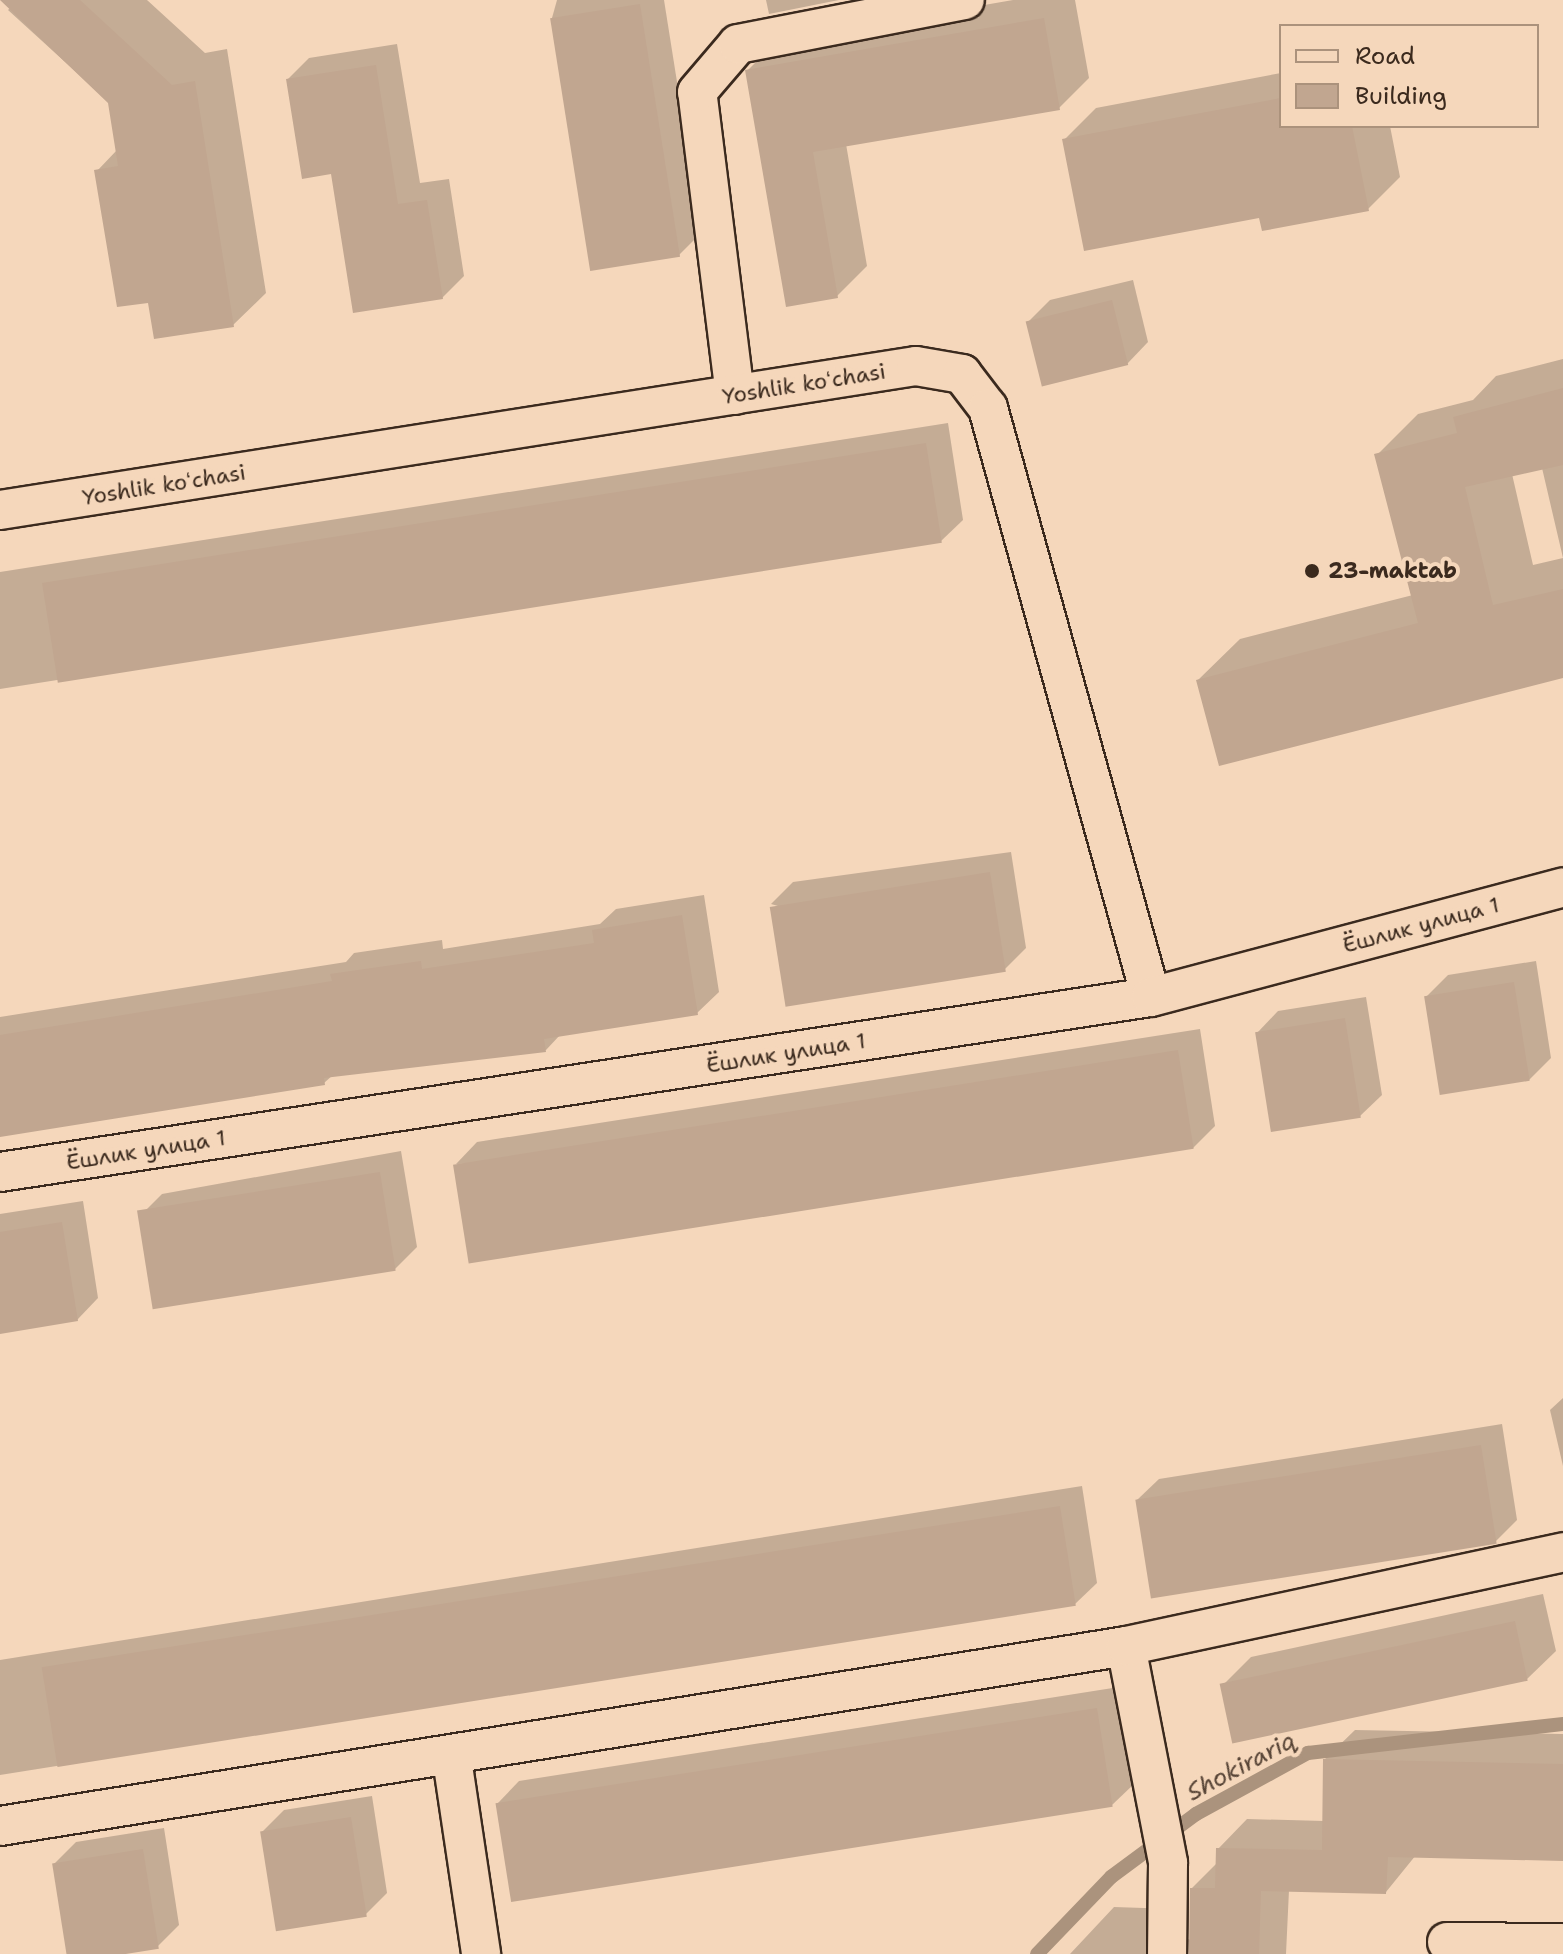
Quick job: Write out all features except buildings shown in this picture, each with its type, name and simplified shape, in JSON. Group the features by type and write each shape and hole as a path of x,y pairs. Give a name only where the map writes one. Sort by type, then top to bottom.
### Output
{"street":[{"path":"735,395 697,92 738,44 965,0"},
{"name":"Yoshlik koʻchasi","path":"0,510 916,366 962,374 988,408 1151,997"},
{"name":"Ёшлик улица 1","path":"0,1172 1151,997 1563,887"},
{"path":"0,1826 452,1759 1126,1646 1563,1552"},
{"path":"1126,1646 1168,1863 1167,1954"},
{"path":"452,1759 481,1954"},
{"path":"1447,1942 1563,1943 1562,1954"}],"waterway":[{"name":"Shokirariq","path":"1037,1954 1111,1877 1196,1814 1308,1753 1563,1724"}],"place":[{"name":"23-maktab","path":"1312,571"}]}
